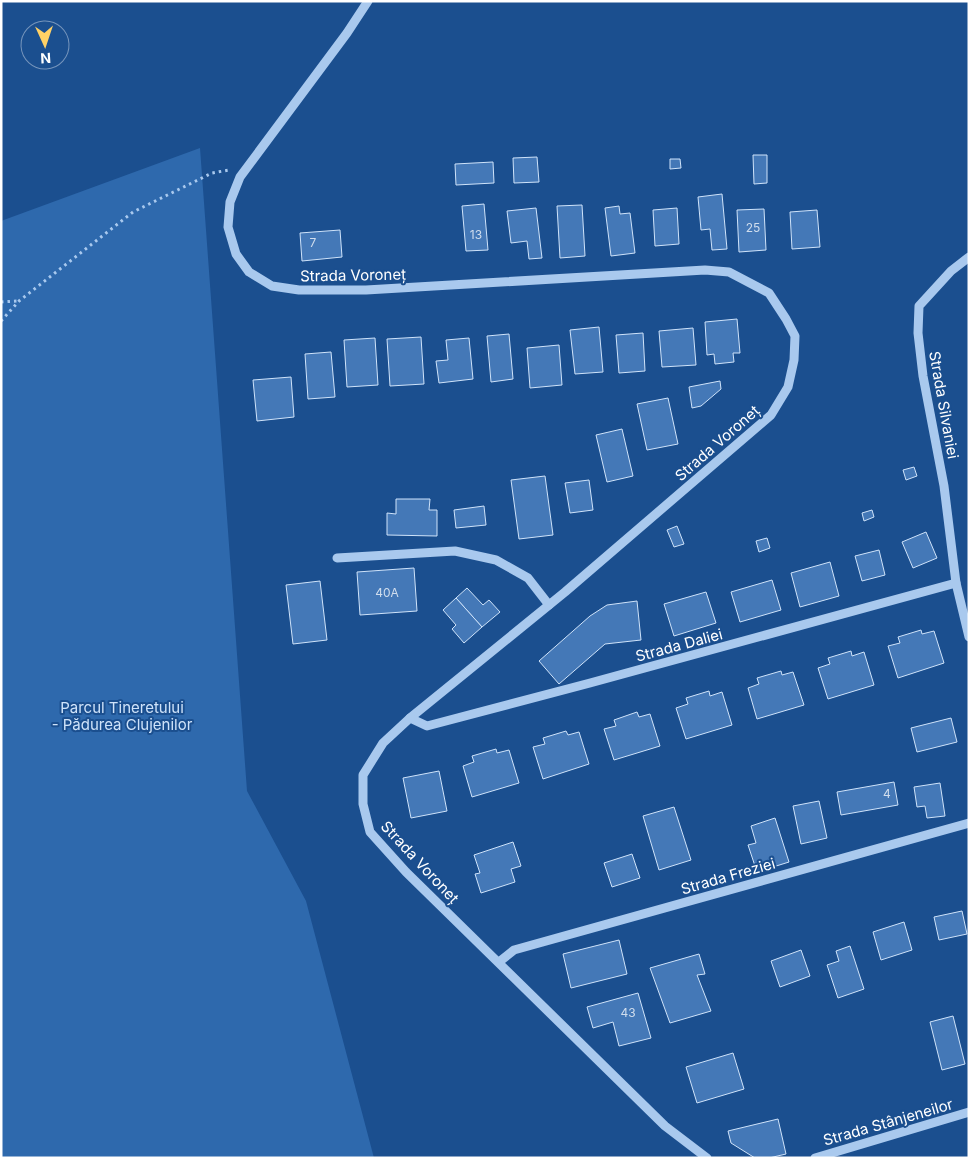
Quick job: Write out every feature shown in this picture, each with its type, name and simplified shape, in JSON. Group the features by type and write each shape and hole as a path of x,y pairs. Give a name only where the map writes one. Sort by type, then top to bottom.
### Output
{"street":[{"name":"Strada Voroneț","path":"368,1 347,33 240,177 230,202 228,228 236,254 249,272 272,286 299,290 366,290 705,270 729,272 770,293 795,336 794,360 788,387 771,415 549,605 410,718 383,743 363,775 363,804 370,832 406,872 665,1126 707,1158"},
{"name":"Strada Silvaniei","path":"969,256 951,271 919,306 918,334 923,376 944,486 956,584 969,637"},
{"path":"336,558 455,551 496,560 528,578 549,605"},
{"name":"Strada Daliei","path":"410,718 427,726 956,584"},
{"name":"Strada Freziei","path":"499,962 514,950 969,823"},
{"name":"Strada Stânjeneilor","path":"815,1158 969,1112"}],"path":[{"path":"1,321 19,301 133,212 212,173 248,166"},
{"path":"1,302 19,301"}],"green space":[{"name":"Parcul Tineretului - Pădurea Clujenilor","path":"200,148 247,791 306,901 374,1158 1,1158 1,221"}],"building":[{"path":"753,155 767,155 767,183 754,184"},
{"path":"537,157 539,182 514,183 513,158"},
{"path":"670,159 680,159 681,168 670,169"},
{"path":"493,162 494,183 456,185 455,164"},
{"path":"722,194 727,249 712,250 710,229 701,230 698,197"},
{"path":"484,204 488,250 466,251 462,206"},
{"path":"582,205 585,256 560,258 557,206"},
{"path":"619,206 620,214 630,213 635,253 611,256 605,208"},
{"path":"536,208 542,258 529,259 527,241 511,243 507,211"},
{"path":"677,208 679,244 655,246 653,210"},
{"path":"764,209 766,250 739,252 737,210"},
{"path":"817,210 820,247 792,249 790,212"},
{"path":"340,230 342,257 302,261 300,233"},
{"path":"737,319 740,353 733,353 734,362 715,364 714,354 707,355 705,322"},
{"path":"599,327 603,372 575,374 570,330"},
{"path":"693,328 696,365 662,367 659,331"},
{"path":"643,333 645,371 619,373 616,335"},
{"path":"509,334 513,379 491,382 487,336"},
{"path":"421,337 424,384 390,386 387,339"},
{"path":"375,338 378,385 347,387 344,340"},
{"path":"469,338 473,379 439,383 436,361 448,360 446,340"},
{"path":"559,345 562,385 530,388 527,348"},
{"path":"331,352 335,397 308,399 305,354"},
{"path":"291,377 294,417 257,421 253,380"},
{"path":"720,381 721,389 701,406 692,408 689,387"},
{"path":"668,398 678,444 647,450 637,404"},
{"path":"622,429 633,476 607,482 596,435"},
{"path":"914,467 917,476 906,480 903,470"},
{"path":"545,476 553,535 519,539 511,480"},
{"path":"589,480 593,510 570,513 565,483"},
{"path":"396,499 430,499 429,510 437,510 437,536 387,535 387,513 396,514"},
{"path":"484,506 486,525 456,528 454,510"},
{"path":"872,510 874,517 864,521 862,513"},
{"path":"677,526 684,544 674,547 667,530"},
{"path":"926,532 937,558 913,568 902,542"},
{"path":"767,538 770,548 759,552 756,541"},
{"path":"879,550 885,575 862,581 855,556"},
{"path":"830,562 839,596 800,607 791,573"},
{"path":"414,568 417,611 360,615 357,572"},
{"path":"772,580 781,610 740,622 731,592"},
{"path":"320,581 327,640 293,644 286,585"},
{"path":"467,588 483,605 489,600 500,612 482,627 456,598"},
{"path":"706,592 716,623 674,636 664,604"},
{"path":"456,598 482,627 464,643 452,629 456,625 443,610"},
{"path":"637,601 641,640 605,644 559,684 539,661 590,616 607,605"},
{"path":"921,630 922,634 934,631 944,663 898,678 888,646 900,643 898,637"},
{"path":"851,651 852,656 864,652 874,685 828,699 818,668 830,664 828,658"},
{"path":"781,671 782,675 793,672 804,705 757,719 748,688 759,684 757,678"},
{"path":"709,691 710,696 722,692 732,725 686,739 676,708 688,704 686,698"},
{"path":"637,712 639,717 650,714 660,746 614,760 604,729 616,726 614,720"},
{"path":"951,718 957,742 917,752 911,728"},
{"path":"566,731 568,735 579,732 589,764 543,779 533,747 545,744 543,738"},
{"path":"496,749 497,753 509,750 519,783 472,797 463,766 474,762 472,756"},
{"path":"439,771 447,811 411,818 403,778"},
{"path":"894,782 898,805 841,815 837,792"},
{"path":"940,783 945,816 927,818 925,806 917,807 914,787"},
{"path":"819,801 827,838 801,844 793,806"},
{"path":"674,807 691,860 659,870 643,816"},
{"path":"775,818 789,862 757,872 748,845 756,843 751,826"},
{"path":"513,842 521,866 511,869 515,882 481,893 475,874 480,873 474,855"},
{"path":"632,854 640,878 612,887 604,863"},
{"path":"962,911 967,934 939,940 934,917"},
{"path":"904,922 912,950 881,960 873,932"},
{"path":"619,940 627,974 571,988 563,954"},
{"path":"850,946 864,989 838,998 827,965 839,961 836,951"},
{"path":"801,950 810,976 780,987 771,961"},
{"path":"699,954 705,974 697,975 711,1011 670,1023 650,968"},
{"path":"638,993 651,1038 619,1046 613,1022 593,1028 587,1007"},
{"path":"953,1016 965,1064 942,1070 930,1022"},
{"path":"733,1053 744,1089 697,1103 686,1067"},
{"path":"778,1119 786,1154 769,1158 755,1158 731,1143 728,1131"}]}
